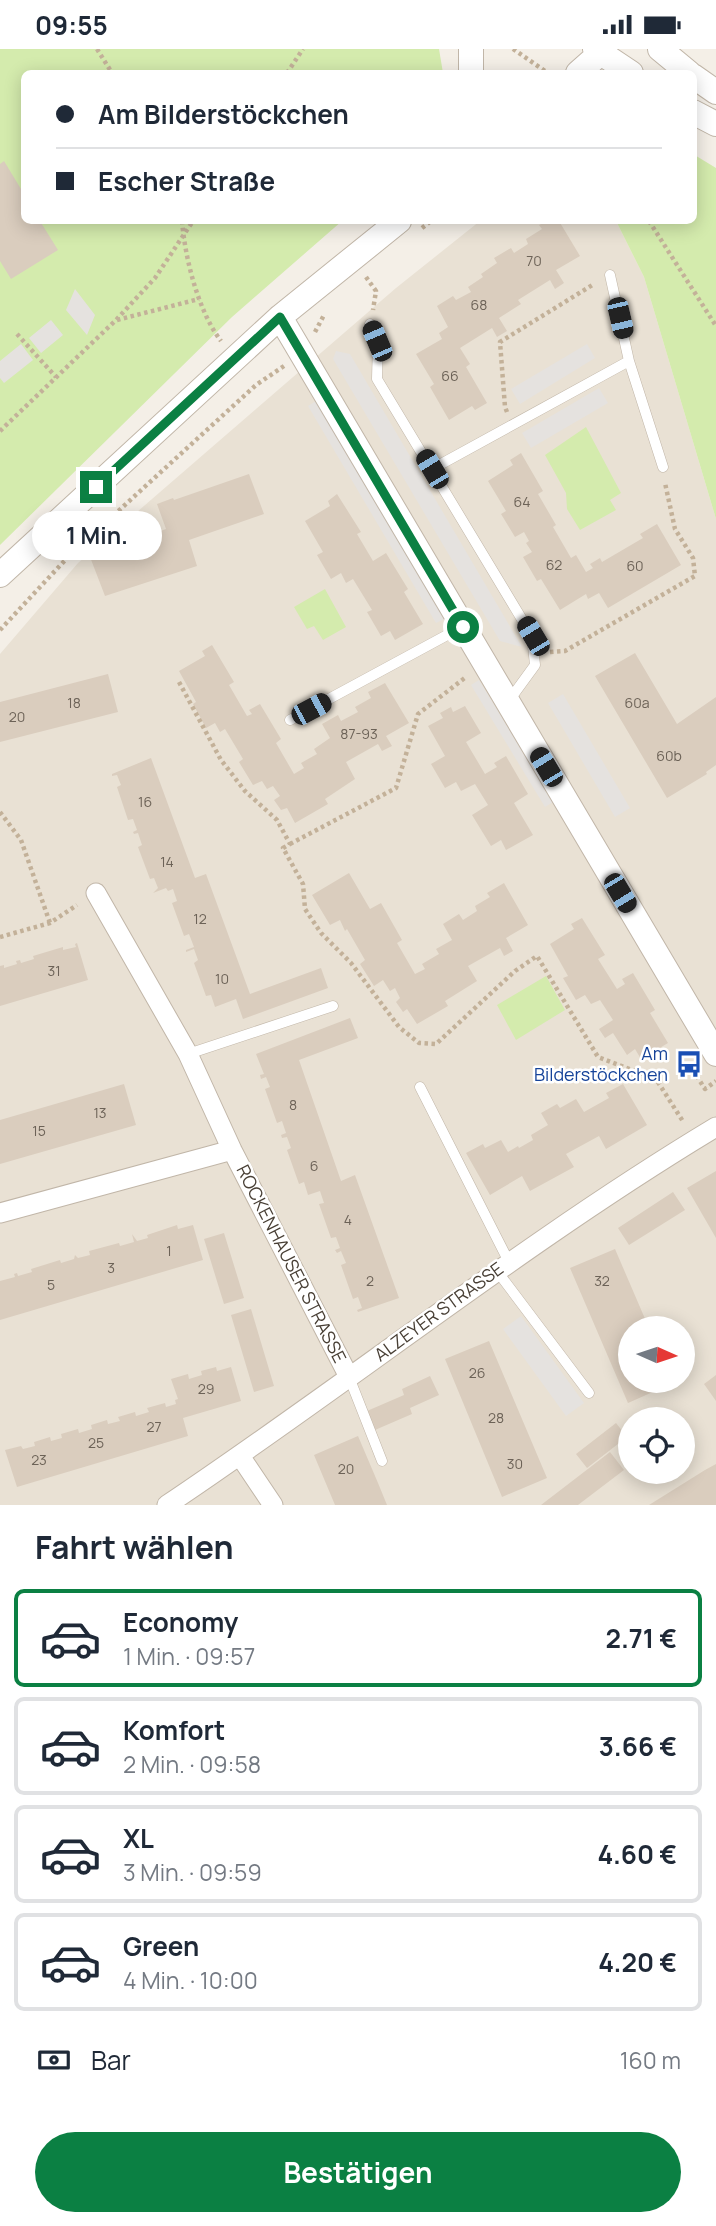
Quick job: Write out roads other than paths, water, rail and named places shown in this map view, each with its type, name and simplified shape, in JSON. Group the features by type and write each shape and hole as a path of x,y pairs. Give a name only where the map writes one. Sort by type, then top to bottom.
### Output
{"street":[{"path":"471,49 471,70"},
{"path":"660,49 685,70"},
{"path":"581,70 601,50 627,70"},
{"path":"697,79 716,92"},
{"path":"697,114 716,124"},
{"path":"0,575 280,317 406,229"},
{"path":"280,317 716,1054"},
{"name":"ROCKENHAUSER STRASSE","path":"96,893 188,1054 232,1150 349,1377"},
{"name":"ALZEYER STRASSE","path":"167,1505 240,1456 503,1266 716,1127"},
{"name":"ROCKENHAUSER STRASSE","path":"0,1213 232,1150"},
{"path":"240,1456 273,1505"}],"lane":[{"path":"610,275 629,361 663,467"},
{"path":"370,324 377,341 377,379 533,636 535,666 508,702"},
{"path":"432,469 629,361"},
{"path":"290,720 463,627"},
{"path":"188,1054 333,1006"},
{"path":"420,1087 503,1266 589,1393"},
{"path":"349,1377 382,1461"}],"place":[{"name":"Am Bilderstöckchen","path":"689,1064"}]}
